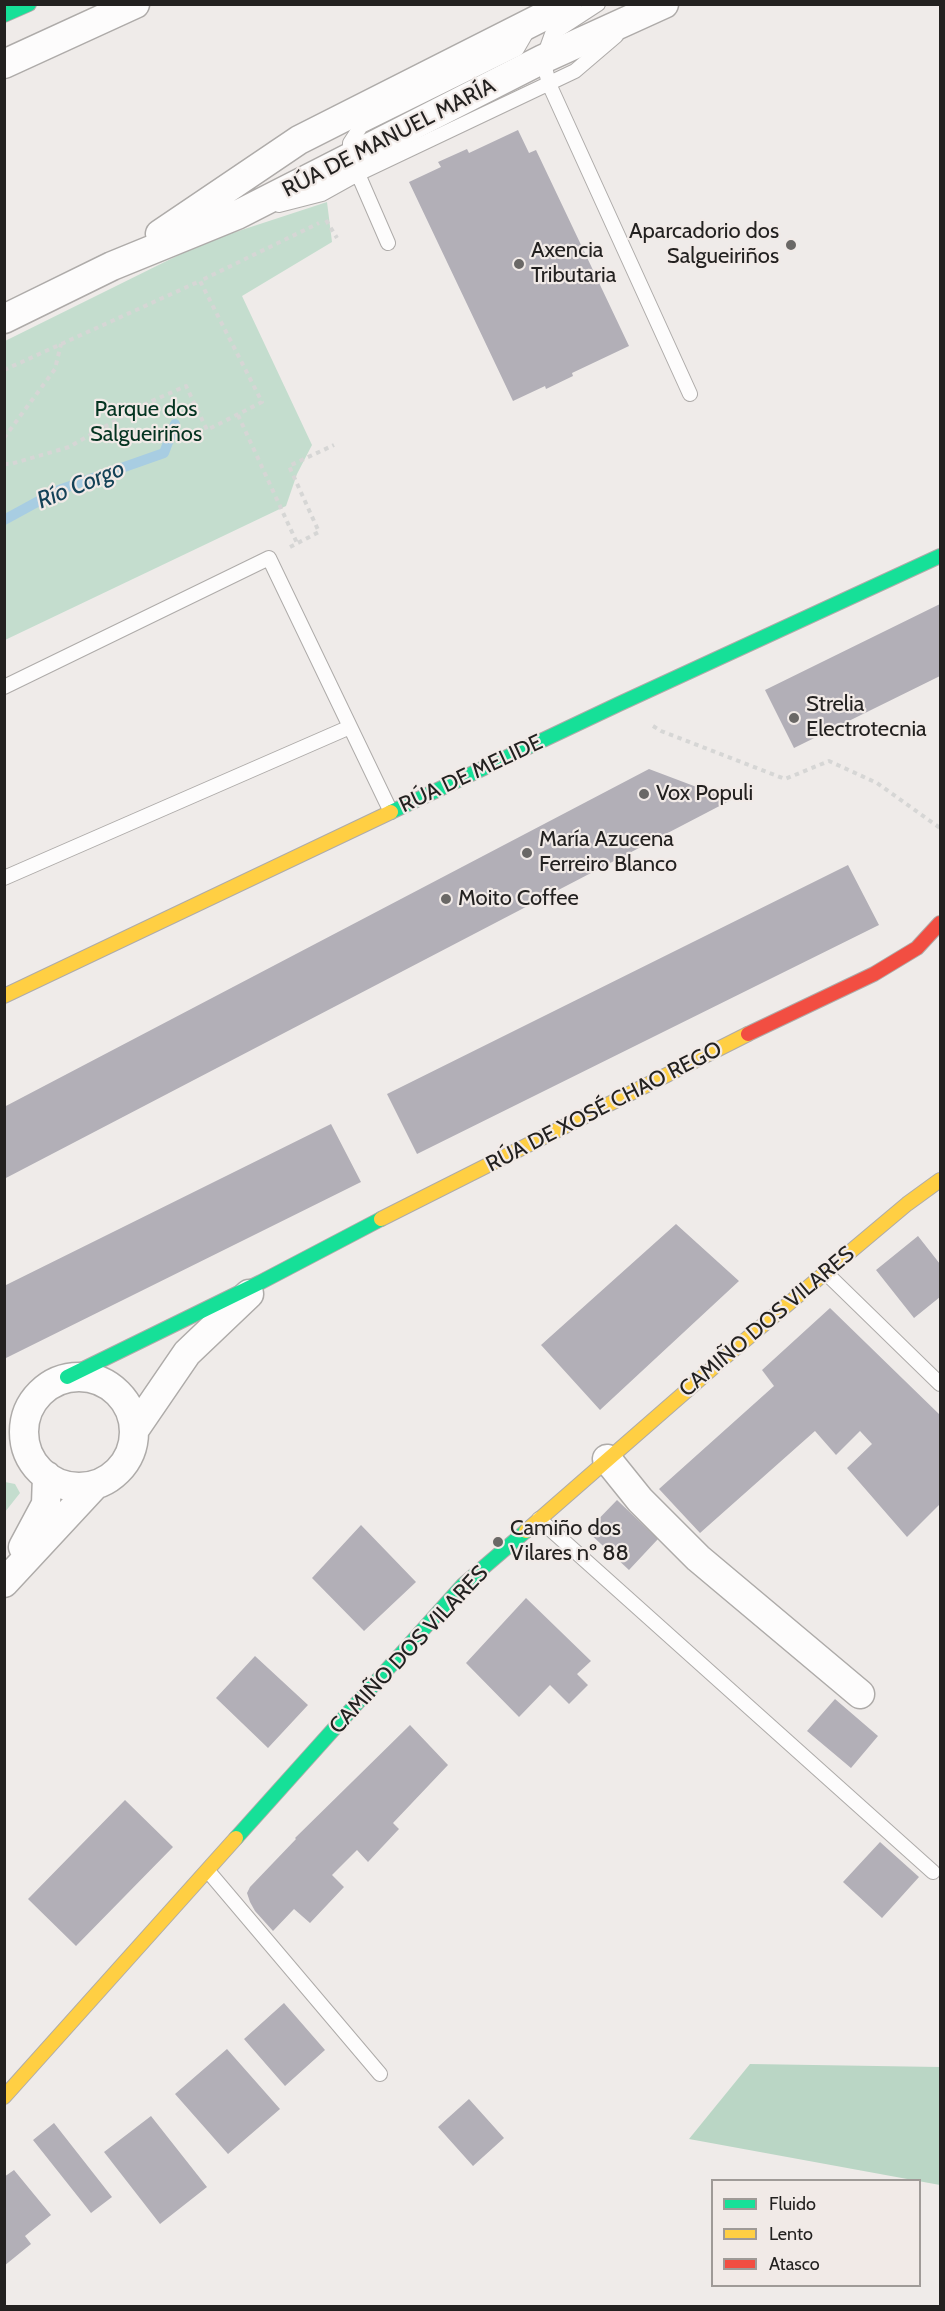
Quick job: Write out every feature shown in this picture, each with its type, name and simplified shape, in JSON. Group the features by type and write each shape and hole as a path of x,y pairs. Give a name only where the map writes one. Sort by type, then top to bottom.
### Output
{"street":[{"path":"4,15 29,4"},
{"path":"4,64 135,4"},
{"name":"RÚA DE MANUEL MARÍA","path":"112,266 299,140 568,4"},
{"name":"RÚA DE MANUEL MARÍA","path":"4,319 112,266 354,166 546,71 664,4"},
{"name":"RÚA DE MELIDE","path":"4,996 619,704 940,556"},
{"name":"RÚA DE XOSÉ CHAO REGO","path":"67,1377 261,1282 442,1188 769,1024 874,974 917,948 940,923"},
{"name":"CAMIÑO DOS VILARES","path":"4,2097 463,1585 825,1272 907,1204 940,1180"},
{"name":"RÚA DE XOSÉ CHAO REGO","path":"135,1429 187,1353 261,1282"},
{"path":"4,1412 35,1398 54,1382 67,1377 82,1376 98,1379 113,1387 124,1399 135,1429 132,1447 124,1464 112,1477 95,1485 78,1487 62,1485 13,1455 4,1455"},
{"path":"4,1582 46,1504 41,1472 27,1451 24,1432 26,1415 35,1398"},
{"path":"607,1459 640,1500 698,1558 860,1694"},
{"path":"4,1582 95,1485"}],"lane":[{"path":"598,4 552,34 546,71 690,394"},
{"path":"388,243 354,166 350,143 361,126 517,49 533,21"},
{"path":"4,687 269,558 391,812"},
{"path":"4,878 350,727"},
{"path":"825,1272 940,1384"},
{"path":"538,1518 933,1872"},
{"path":"208,1871 380,2074"}],"path":[{"path":"4,370 200,281 326,220 337,238"},
{"path":"4,464 69,447 143,405 186,386 207,430 262,402 200,281"},
{"path":"4,438 55,369 61,343"},
{"path":"238,414 297,543"},
{"path":"308,537 319,532 289,466 334,445"},
{"path":"619,704 661,731 785,779 829,761 877,783 940,828"}],"green space":[{"name":"Parque dos Salgueiriños","path":"327,202 332,242 242,296 312,445 297,474 286,506 5,640 5,341 205,242"},
{"path":"5,1482 15,1484 20,1493 5,1512"},
{"path":"750,2064 940,2067 940,2185 921,2182 921,2179 907,2179 689,2139"}],"building":[{"name":"Axencia Tributaria","path":"518,130 529,153 536,150 629,346 572,373 573,376 546,389 545,386 513,401 409,182 441,167 438,162 467,149 469,153"},
{"path":"940,604 940,676 794,748 765,690"},
{"path":"649,769 731,800 4,1179 4,1107"},
{"path":"848,865 879,925 417,1154 387,1094"},
{"path":"331,1124 361,1182 4,1359 4,1286"},
{"path":"676,1224 739,1281 600,1410 541,1345"},
{"path":"918,1236 940,1264 940,1297 914,1318 876,1270"},
{"path":"830,1308 940,1415 940,1504 907,1537 847,1468 872,1444 860,1431 836,1455 815,1431 700,1533 659,1489 774,1386 762,1370"},
{"path":"617,1500 658,1539 629,1570 587,1531"},
{"path":"361,1525 416,1582 364,1631 312,1578"},
{"path":"526,1598 591,1661 577,1674 588,1685 569,1704 550,1685 519,1717 466,1663"},
{"path":"255,1656 308,1705 268,1748 216,1698"},
{"path":"835,1699 878,1736 851,1768 807,1731"},
{"path":"410,1725 448,1765 393,1823 399,1829 368,1862 357,1850 332,1875 344,1887 310,1923 294,1909 273,1931 250,1902 247,1893 250,1887 295,1838"},
{"path":"125,1800 173,1847 76,1946 28,1899"},
{"path":"880,1842 919,1877 882,1918 843,1882"},
{"path":"284,2003 325,2050 285,2086 244,2039"},
{"path":"227,2049 280,2109 228,2154 175,2094"},
{"path":"469,2099 504,2138 473,2166 438,2127"},
{"path":"151,2116 207,2187 160,2224 104,2152"},
{"path":"54,2123 112,2197 91,2213 33,2140"},
{"path":"14,2170 51,2215 25,2236 31,2244 4,2266 4,2177"}],"waterway":[{"name":"Río Corgo","path":"4,520 59,490 164,453 175,424"}],"traffic: fast":[{"path":"4,15 29,4"},
{"path":"391,812 940,556"},
{"path":"67,1377 261,1282 381,1219"},
{"path":"236,1838 463,1585 526,1531"}],"traffic: slow":[{"path":"4,996 391,812"},
{"path":"381,1219 748,1034"},
{"path":"526,1531 731,1352 907,1204 940,1180"},
{"path":"4,2097 236,1838"}],"traffic: jam":[{"path":"748,1034 874,974 917,948 940,923"}],"place":[{"name":"Aparcadorio dos Salgueiriños","path":"791,245"},
{"name":"Axencia Tributaria","path":"519,264"},
{"name":"Strelia Electrotecnia","path":"794,718"},
{"name":"Vox Populi","path":"644,794"},
{"name":"María Azucena Ferreiro Blanco","path":"527,853"},
{"name":"Moito Coffee","path":"446,899"},
{"name":"Camiño dos Vilares nº 88","path":"498,1542"}]}
